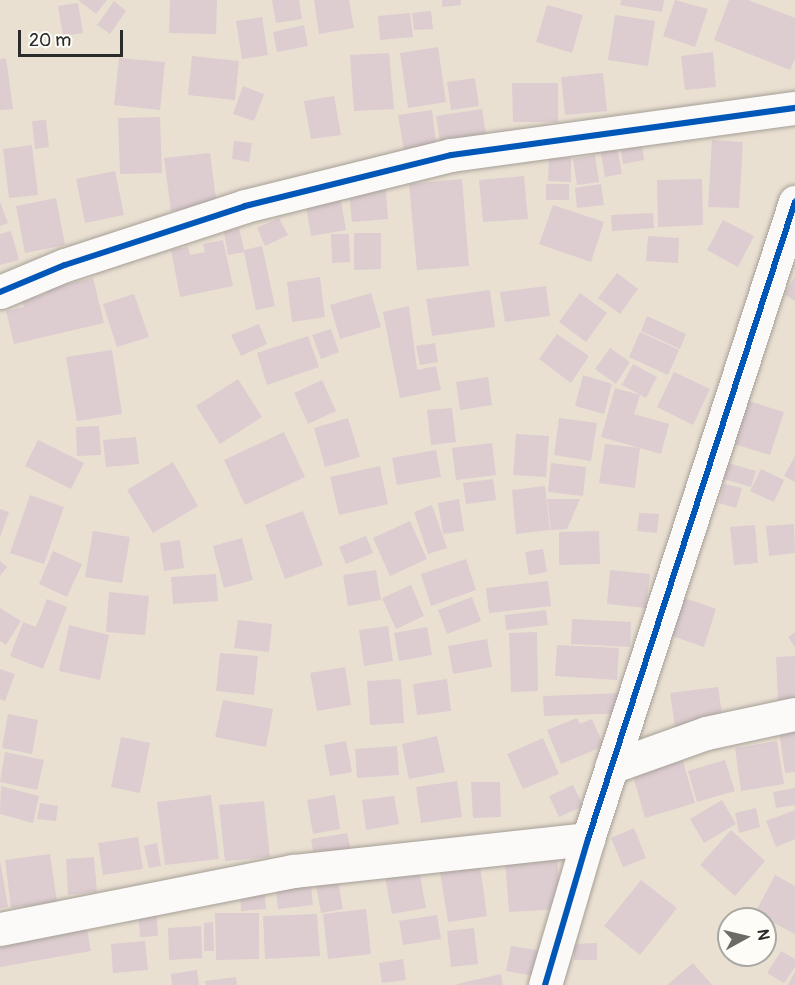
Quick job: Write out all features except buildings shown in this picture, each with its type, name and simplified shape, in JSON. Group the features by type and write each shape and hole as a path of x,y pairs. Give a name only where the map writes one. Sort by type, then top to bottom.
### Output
{"street":[{"path":"0,292 64,265 244,206 451,155 795,108"},
{"path":"545,985 588,839 795,202"},
{"path":"611,767 706,733 795,714"},
{"path":"0,929 293,871 588,839"}],"cycle path":[{"path":"0,292 65,265 245,206 451,155 795,108"},
{"path":"545,985 588,839 795,202"}]}
